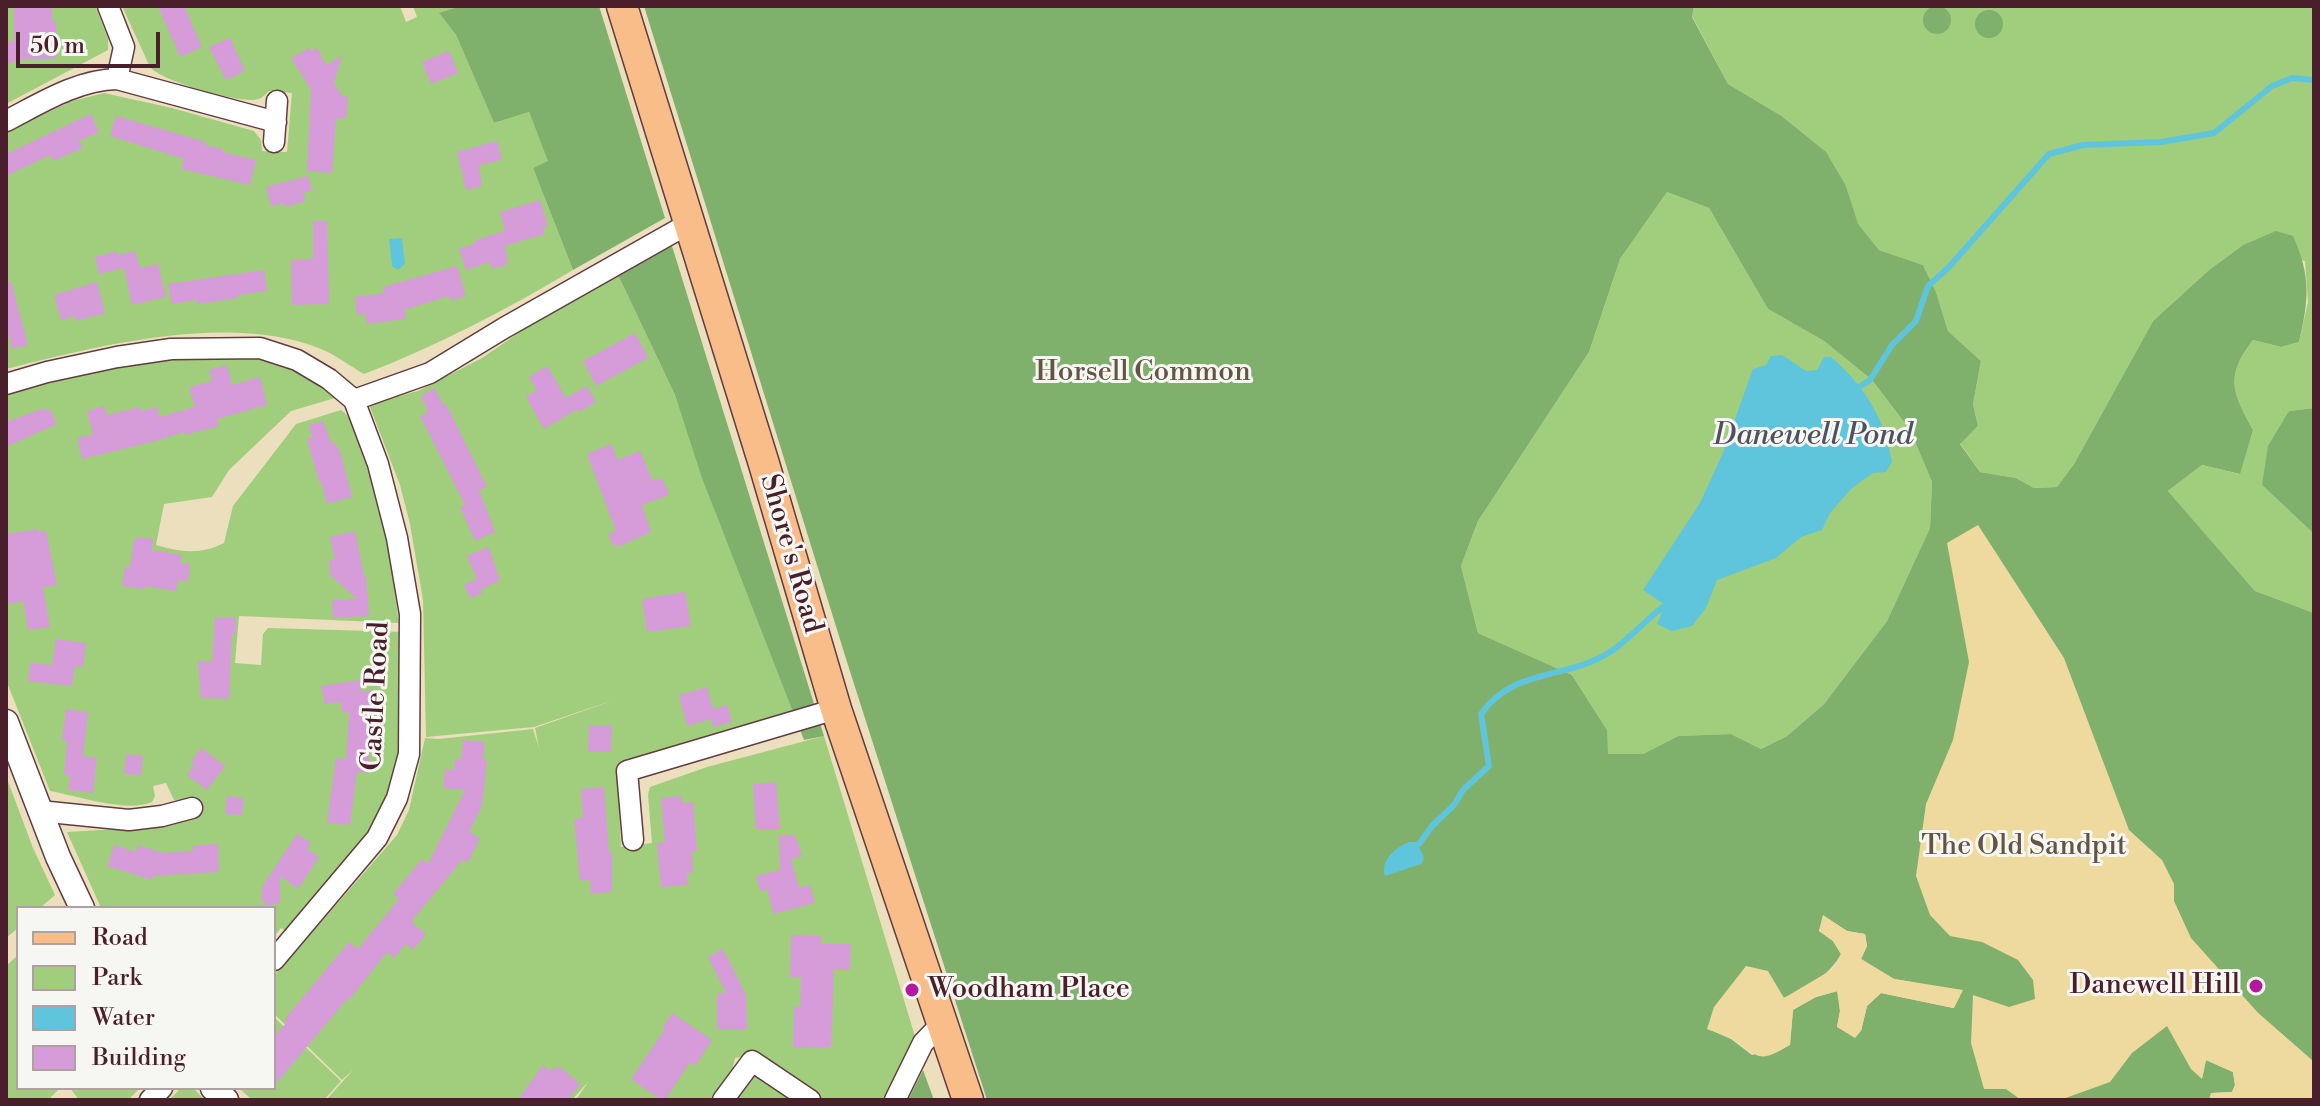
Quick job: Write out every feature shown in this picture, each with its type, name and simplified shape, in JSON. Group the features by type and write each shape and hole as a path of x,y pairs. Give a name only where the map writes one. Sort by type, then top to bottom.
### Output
{"main road":[{"name":"Shore's Road","path":"622,6 764,464 836,709 968,1100"}],"street":[{"path":"108,6 124,47 117,79"},
{"path":"6,121 68,89 105,79 117,79 275,132 277,101"},
{"path":"6,384 117,357 185,347 260,348 297,360 329,379 354,400 430,373 688,224"},
{"name":"Castle Road","path":"276,958 377,838 397,798 409,754 410,614 397,538 378,464 354,400"},
{"path":"633,840 627,771 836,709"},
{"path":"6,722 39,811 81,906"},
{"path":"39,811 129,820 192,808"},
{"path":"895,1100 923,1043 942,1023"},
{"path":"723,1100 752,1061 810,1100"}],"green space":[{"path":"6,6 95,6 108,38 108,50 6,104"},
{"path":"122,6 400,6 406,22 417,17 413,6 462,6 440,14 456,35 494,123 529,112 549,162 533,168 573,270 471,326 364,374 321,349 285,338 246,333 164,336 6,369 6,132 72,101 104,93 254,131 261,140 262,151 287,152 292,93 269,91 258,99 243,99 198,89 168,78 150,67"},
{"path":"462,6 599,6 665,218 573,270 533,168 548,161 529,112 494,123 456,35 439,13"},
{"name":"Horsell Common","path":"644,6 1694,6 1692,17 1728,84 1780,115 1826,152 1846,186 1858,224 1879,250 1923,265 1936,292 1948,331 1981,361 1973,404 1978,426 1960,444 1980,472 2016,478 2034,488 2057,487 2074,464 2153,321 2209,270 2243,245 2276,231 2293,236 2303,264 2306,288 2299,342 2281,347 2253,340 2238,364 2235,375 2237,395 2253,430 2240,474 2202,465 2168,491 2255,591 2314,613 2314,1062 2258,1013 2192,940 2202,1078 2206,1060 2233,1072 2235,1085 2232,1092 2212,1093 2209,1100 987,1100 847,662","holes":["1667,192 1709,208 1768,309 1824,341 1872,380 1910,430 1932,482 1930,528 1887,621 1824,704 1787,736 1761,749 1731,734 1678,736 1643,754 1608,754 1607,730 1572,675 1478,633 1461,566 1478,521 1589,352 1620,259","1823,916 1847,931 1865,934 1867,946 1861,959 1894,979 1962,991 1953,1008 1881,993 1867,1006 1861,1031 1837,1027 1840,1011 1838,991 1816,997 1793,1010 1790,1044 1752,1055 1731,1039 1708,1029 1799,991 1831,968 1841,954 1833,941 1819,931"]},
{"path":"1694,6 2314,6 2314,408 2289,411 2262,485 2314,534 2314,613 2255,591 2168,491 2202,465 2239,474 2253,430 2237,395 2235,375 2238,364 2253,340 2281,347 2299,342 2308,302 2305,261 2243,245 2209,270 2153,321 2074,464 2057,487 2034,488 2016,478 1980,472 1960,443 1978,426 1973,404 1981,361 1948,331 1936,292 1923,265 1879,250 1857,224 1846,186 1780,115 1728,84 1692,16"},
{"path":"1937,6 1947,10 1951,20 1947,30 1937,34 1927,30 1923,20 1927,10"},
{"path":"1989,10 1999,14 2003,24 1999,34 1989,38 1979,34 1975,24 1979,14"},
{"path":"1667,192 1709,208 1768,309 1824,341 1872,380 1910,430 1932,482 1930,528 1887,621 1824,704 1787,736 1761,749 1731,734 1678,736 1643,754 1607,754 1607,730 1572,675 1478,633 1461,566 1478,521 1589,352 1620,259"},
{"path":"672,246 824,736 804,740 702,478 675,395 618,275"},
{"path":"618,275 675,395 718,519 796,712 617,767 621,847 652,843 650,787 707,767 824,736 917,1043 888,1100 819,1100 759,1054 735,1058 731,1076 713,1100 579,1100 577,1098 589,1081 572,1100 326,1100 353,1070 342,1080 276,1016 276,974 397,835 409,810 425,738 533,729 539,748 535,728 617,699 534,727 426,737 423,600 400,485 370,407 374,402 418,391 482,358 549,312"},
{"path":"259,353 295,365 335,393 335,398 291,411 229,470 212,497 164,504 156,545 190,551 224,543 233,506 296,424 341,410 353,423 373,475 399,623 239,616 235,663 261,665 263,634 268,628 405,632 403,731 394,783 384,806 354,852 288,932 281,928 276,934 276,906 100,906 67,832 167,826 195,815 192,799 174,800 166,783 153,786 155,796 152,802 129,806 50,791 6,680 6,393 153,357"},
{"path":"2314,408 2314,534 2262,485 2268,446 2289,411"},
{"path":"6,776 33,848 55,895 42,906 16,906 16,930 6,938"},
{"path":"16,957 16,1090 58,1090 48,1100 6,1100 6,966"},
{"path":"276,1019 341,1081 324,1100 252,1100 241,1090 276,1090"},
{"path":"923,1070 934,1100 908,1100"},
{"path":"760,1073 802,1100 734,1100 754,1074"},
{"path":"72,1090 138,1090 128,1100 79,1100"},
{"path":"179,1090 195,1090 205,1100 169,1100"}],"sand":[{"name":"The Old Sandpit","path":"1978,525 2064,658 2129,830 2162,860 2174,884 2174,901 2191,938 2258,1013 2314,1062 2314,1100 2209,1100 2211,1093 2232,1092 2235,1085 2233,1072 2206,1060 2202,1079 2191,1069 2167,1026 2132,1053 2110,1082 2060,1100 2021,1100 2006,1089 1984,1089 1971,1043 1973,995 2009,1007 2035,999 2033,980 2018,960 1982,942 1950,936 1930,915 1916,876 1926,804 1953,740 1969,662 1947,543"},
{"path":"1823,915 1847,931 1865,934 1867,946 1861,959 1894,979 1963,990 1954,1008 1881,993 1867,1006 1861,1031 1855,1038 1837,1027 1840,1011 1837,991 1793,1009 1790,1045 1764,1056 1754,1054 1707,1029 1714,1007 1746,966 1768,971 1784,998 1833,969 1841,954 1833,941 1819,931"}],"water":[{"path":"402,238 405,264 398,270 392,266 389,239"},
{"name":"Danewell Pond","path":"1782,355 1806,371 1817,370 1824,357 1831,357 1843,368 1863,391 1878,417 1892,462 1886,472 1873,473 1852,488 1830,513 1822,530 1801,537 1776,558 1717,580 1706,608 1692,626 1672,631 1657,624 1665,605 1643,590 1700,503 1722,455 1753,369 1766,365 1771,356"},
{"path":"1409,842 1417,842 1424,858 1421,864 1385,876 1385,865 1390,855"}],"building":[{"path":"14,6 52,6 52,21 56,21 57,58 18,60 6,65 6,42 14,41"},
{"path":"158,6 184,6 202,47 180,57"},
{"path":"230,38 245,71 226,80 209,47"},
{"path":"309,48 311,51 317,48 326,65 342,56 334,83 342,96 348,97 346,118 336,119 332,173 307,171 311,90 291,58"},
{"path":"449,51 458,73 431,84 422,62"},
{"path":"91,114 99,132 79,141 83,148 53,161 50,155 6,176 6,154"},
{"path":"116,116 206,142 205,145 223,149 222,152 256,160 250,185 181,169 184,159 110,136"},
{"path":"497,141 502,160 479,165 482,186 466,190 457,152"},
{"path":"308,176 312,191 303,193 306,201 285,207 284,203 271,206 266,187"},
{"path":"540,200 548,226 543,228 545,234 505,246 508,264 492,269 490,262 466,270 459,249 476,243 475,240 505,231 500,212"},
{"path":"313,221 327,221 329,304 292,305 291,260 313,259"},
{"path":"117,251 118,255 135,251 140,268 158,264 166,297 132,305 124,268 99,274 95,257"},
{"path":"457,266 466,296 451,301 449,296 404,310 406,319 367,324 365,314 357,315 355,297 384,293 383,287"},
{"path":"264,270 267,291 197,304 197,300 172,304 168,284"},
{"path":"6,282 11,282 28,345 12,349 9,335 6,335"},
{"path":"97,282 105,313 76,321 75,316 61,320 54,295"},
{"path":"635,333 648,358 596,386 583,361"},
{"path":"227,365 232,385 260,377 267,405 217,419 219,426 82,459 77,438 93,434 87,411 104,406 107,415 140,407 140,411 157,407 159,417 195,407 189,387 212,381 209,370"},
{"path":"547,366 566,398 587,386 596,402 544,429 526,397 537,390 529,377"},
{"path":"435,388 487,487 479,490 495,532 475,541 460,507 465,505 420,416 428,412 421,396"},
{"path":"44,408 45,411 50,409 57,424 6,447 6,422"},
{"path":"323,421 331,443 334,442 340,451 352,497 327,504 307,439 312,438 309,425"},
{"path":"611,444 618,460 640,451 653,481 662,478 669,495 642,505 651,532 620,546 613,545 608,534 616,531 587,454"},
{"path":"38,529 38,532 46,531 57,585 43,587 50,627 28,630 23,601 8,604 6,534"},
{"path":"355,531 366,576 369,616 333,618 332,600 357,599 330,575 329,560 335,559 330,537"},
{"path":"134,539 153,539 152,550 182,555 180,563 190,564 188,582 178,580 176,591 122,586 125,567 130,567"},
{"path":"489,547 500,581 481,589 483,593 470,598 464,585 477,579 467,556"},
{"path":"685,592 691,626 647,632 642,599"},
{"path":"215,617 236,618 236,634 232,634 229,699 201,698 198,661 212,662"},
{"path":"56,639 86,643 83,667 75,666 72,686 28,681 30,663 52,665"},
{"path":"360,680 361,692 370,690 373,705 368,773 357,772 350,825 327,823 336,758 346,759 349,712 342,713 341,702 325,704 321,686"},
{"path":"707,687 713,709 727,705 732,722 713,727 711,719 687,726 679,695"},
{"path":"66,709 88,712 83,756 97,758 93,793 68,790 70,775 64,775 67,741 62,740"},
{"path":"589,725 612,725 611,752 588,752"},
{"path":"463,740 485,742 483,759 487,760 482,806 469,832 480,838 468,862 462,860 414,918 412,923 426,934 413,950 406,944 394,958 387,952 276,1084 276,1035 287,1022 284,1020 349,942 358,949 399,899 393,894 422,859 428,864 465,790 443,788 445,769 454,770 455,759 461,759"},
{"path":"201,748 225,766 207,790 187,775 194,765 191,762"},
{"path":"126,754 143,756 141,775 124,774"},
{"path":"776,782 780,830 756,830 753,784"},
{"path":"604,787 609,852 612,852 612,892 591,894 590,880 580,881 574,819 583,818 581,789"},
{"path":"227,796 244,798 242,815 225,814"},
{"path":"682,796 682,803 693,802 697,851 692,851 693,873 687,873 688,885 661,887 657,843 665,843 661,798"},
{"path":"297,834 311,843 307,849 319,857 298,889 280,876 280,904 264,905 264,900 261,900 262,887"},
{"path":"779,835 795,835 802,856 791,859 799,888 810,885 815,903 774,914 767,889 760,891 756,876 780,870"},
{"path":"218,844 219,872 153,876 152,880 107,866 114,845 136,852 138,845 163,853 193,851 193,846"},
{"path":"791,935 821,936 821,944 851,944 850,970 834,970 831,1047 793,1048 794,1006 800,1007 801,977 790,977"},
{"path":"723,949 746,995 747,1030 717,1030 717,993 726,993 708,957"},
{"path":"672,1013 712,1040 695,1066 690,1062 665,1100 661,1100 631,1079 665,1029 663,1027"},
{"path":"543,1065 548,1070 560,1067 580,1084 568,1100 518,1100"}],"waterway":[{"path":"1859,387 1870,380 1892,345 1916,321 1928,286 1948,268 2049,154 2083,145 2161,142 2214,133 2272,86 2292,78 2314,80"},
{"path":"1419,844 1454,805 1463,790 1489,766 1481,714 1495,699 1526,681 1596,660 1621,644 1671,601"}],"place":[{"name":"Danewell Hill","path":"2256,986"},
{"name":"Woodham Place","path":"912,990"}]}
